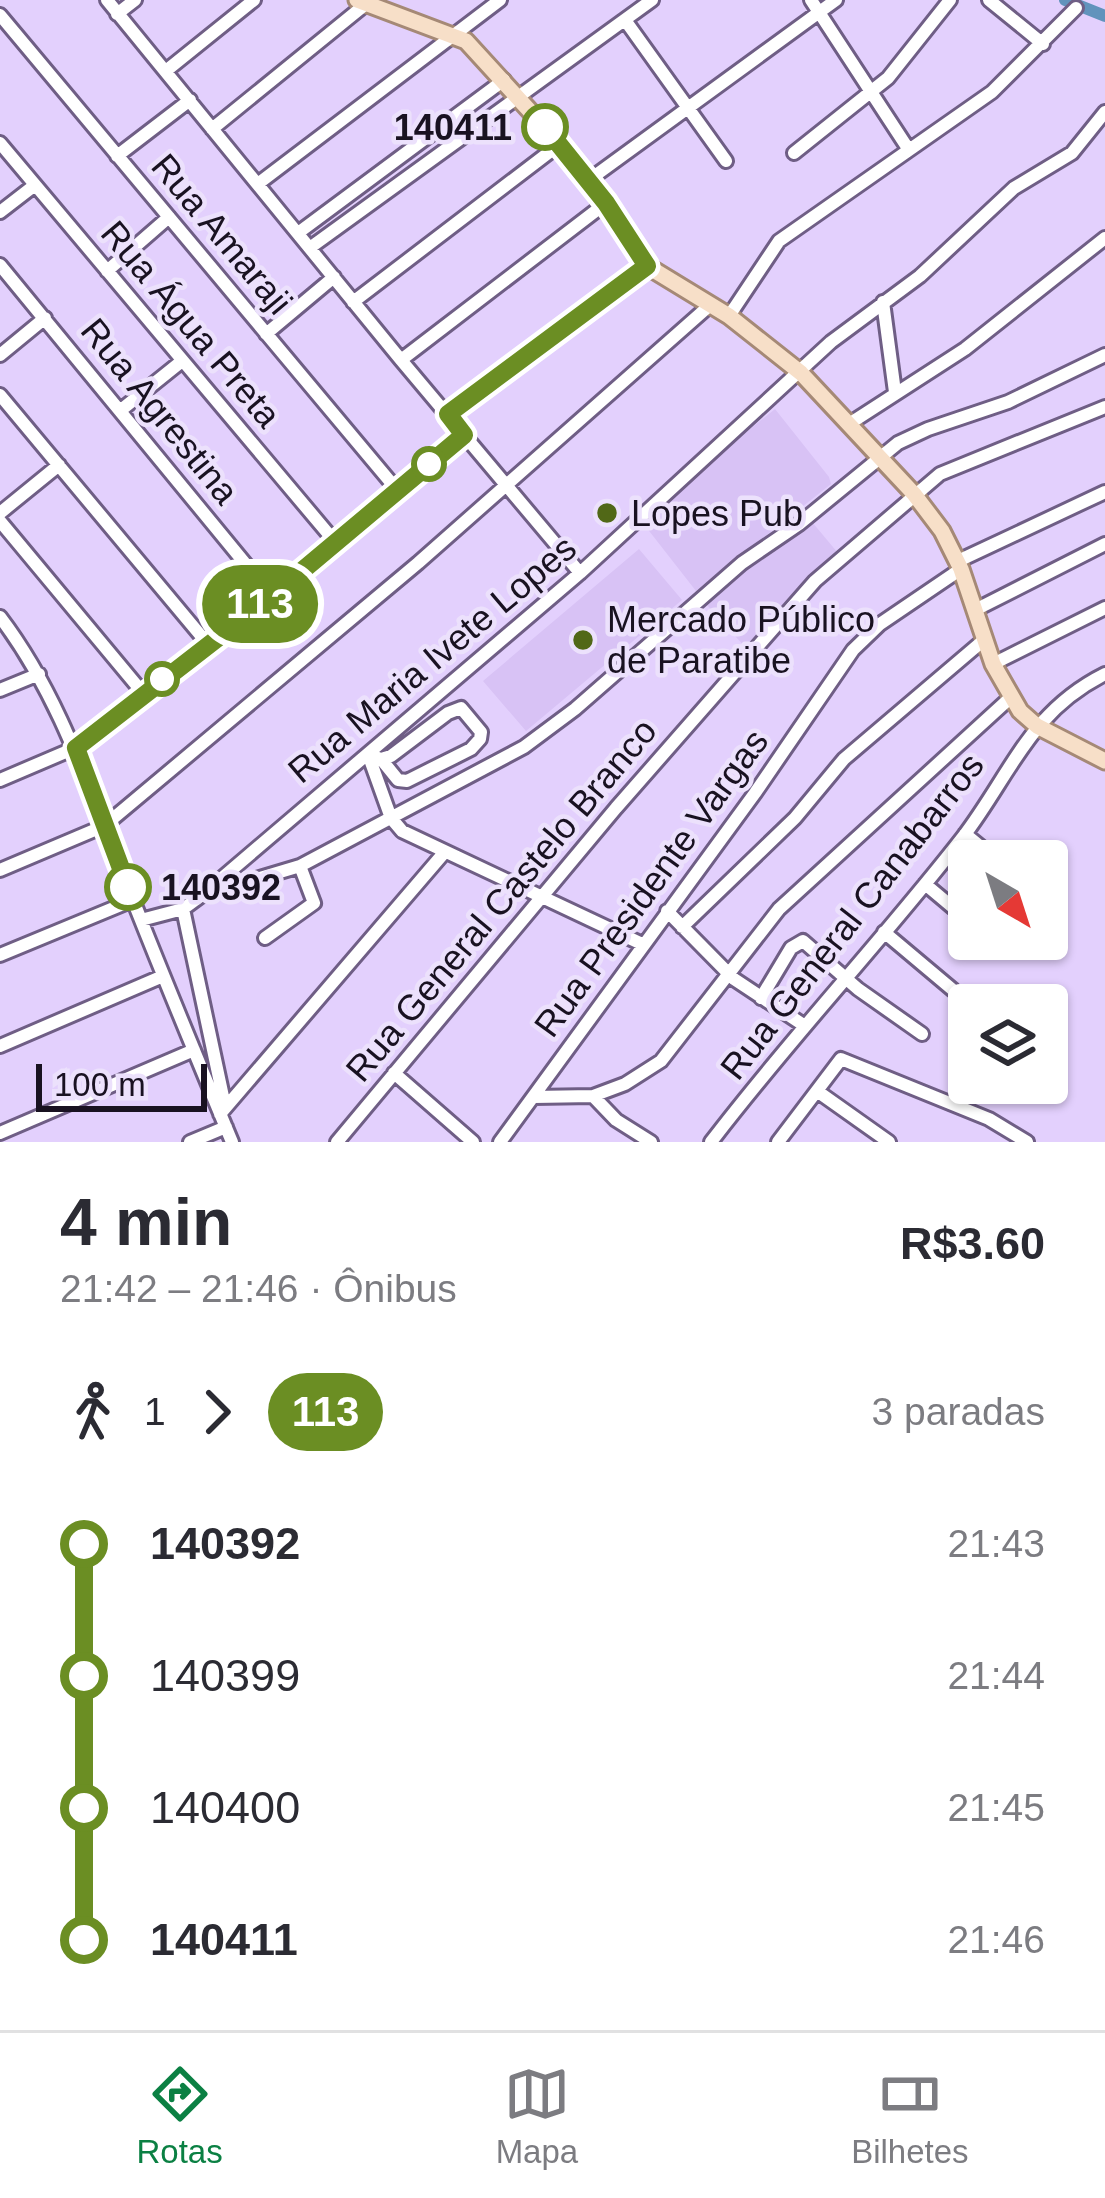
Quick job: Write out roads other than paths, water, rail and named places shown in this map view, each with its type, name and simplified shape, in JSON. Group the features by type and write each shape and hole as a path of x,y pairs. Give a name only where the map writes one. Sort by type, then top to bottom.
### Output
{"main road":[{"path":"362,2 396,7 466,41 589,180 647,266 729,316 801,373 914,494 942,531 960,565 993,664 1010,698 1037,726 1105,761"}],"street":[{"path":"107,0 352,302 580,572"},
{"path":"117,14 135,0"},
{"path":"167,70 254,0"},
{"path":"472,20 478,0"},
{"path":"259,183 500,0"},
{"path":"311,247 652,0"},
{"path":"589,180 815,6 836,0"},
{"path":"794,153 903,63 950,0"},
{"path":"989,0 1043,44"},
{"path":"212,128 362,2"},
{"path":"815,6 909,150"},
{"path":"729,316 779,242 992,92 1076,8"},
{"name":"Rua Amaraji","path":"0,15 398,491"},
{"path":"625,20 726,160"},
{"path":"298,233 504,80"},
{"path":"117,156 190,100"},
{"name":"Rua Maria Ivete Lopes","path":"141,920 183,909 375,756 831,342 929,268 1014,188 1072,154 1105,112"},
{"name":"Rua Água Preta","path":"0,143 336,543"},
{"path":"352,302 560,144"},
{"path":"0,212 35,185"},
{"path":"400,360 606,203"},
{"path":"107,271 169,217"},
{"path":"849,424 965,349 1105,238"},
{"name":"Rua Agrestina","path":"0,266 272,596"},
{"path":"448,414 647,266"},
{"path":"266,334 334,277"},
{"path":"883,302 895,392"},
{"path":"0,870 104,826 418,563 710,306"},
{"path":"0,355 45,318"},
{"path":"202,895 300,866 504,759 550,729 742,563 916,433 1008,402 1105,355"},
{"path":"122,410 182,361"},
{"path":"0,395 207,643"},
{"name":"Rua General Castelo Branco","path":"337,1142 797,598 914,494 955,466 1105,406"},
{"path":"0,780 76,748 272,596 464,435"},
{"path":"59,465 0,517 143,693"},
{"name":"Rua Presidente Vargas","path":"500,1142 853,650 960,565 1105,492"},
{"path":"975,610 1105,544"},
{"path":"993,664 1105,608"},
{"path":"0,616 38,674 76,748 232,1142"},
{"path":"682,927 795,818 844,760 985,639"},
{"path":"0,690 38,674"},
{"name":"Rua General Canabarros","path":"711,1142 965,834 1037,726 1064,698 1105,674"},
{"path":"534,1097 593,1096 625,1084 661,1060 778,909 1010,698"},
{"path":"460,708 481,732 480,740 470,748 407,782 398,780 375,756 391,756 460,708"},
{"path":"375,756 391,818 402,831 642,944"},
{"path":"965,834 972,840"},
{"path":"190,1142 223,1116 443,854"},
{"path":"266,938 314,903 300,866"},
{"path":"925,884 948,903"},
{"path":"0,956 133,900"},
{"path":"183,909 223,1116"},
{"path":"667,911 729,973 805,1026"},
{"path":"884,932 948,986"},
{"path":"761,998 791,948 803,941 922,1034"},
{"path":"0,1046 163,976"},
{"path":"0,1133 194,1050"},
{"path":"778,1142 841,1059 989,1119 1027,1142"},
{"path":"394,1073 473,1142"},
{"path":"817,1091 889,1142"},
{"path":"593,1096 616,1120 651,1142"}],"waterway":[{"path":"1065,0 1105,16"}],"place":[{"name":"140411","path":"545,127"},
{"name":"Lopes Pub","path":"607,513"},
{"name":"Mercado Público de Paratibe","path":"583,640"},
{"name":"140392","path":"128,887"}]}
